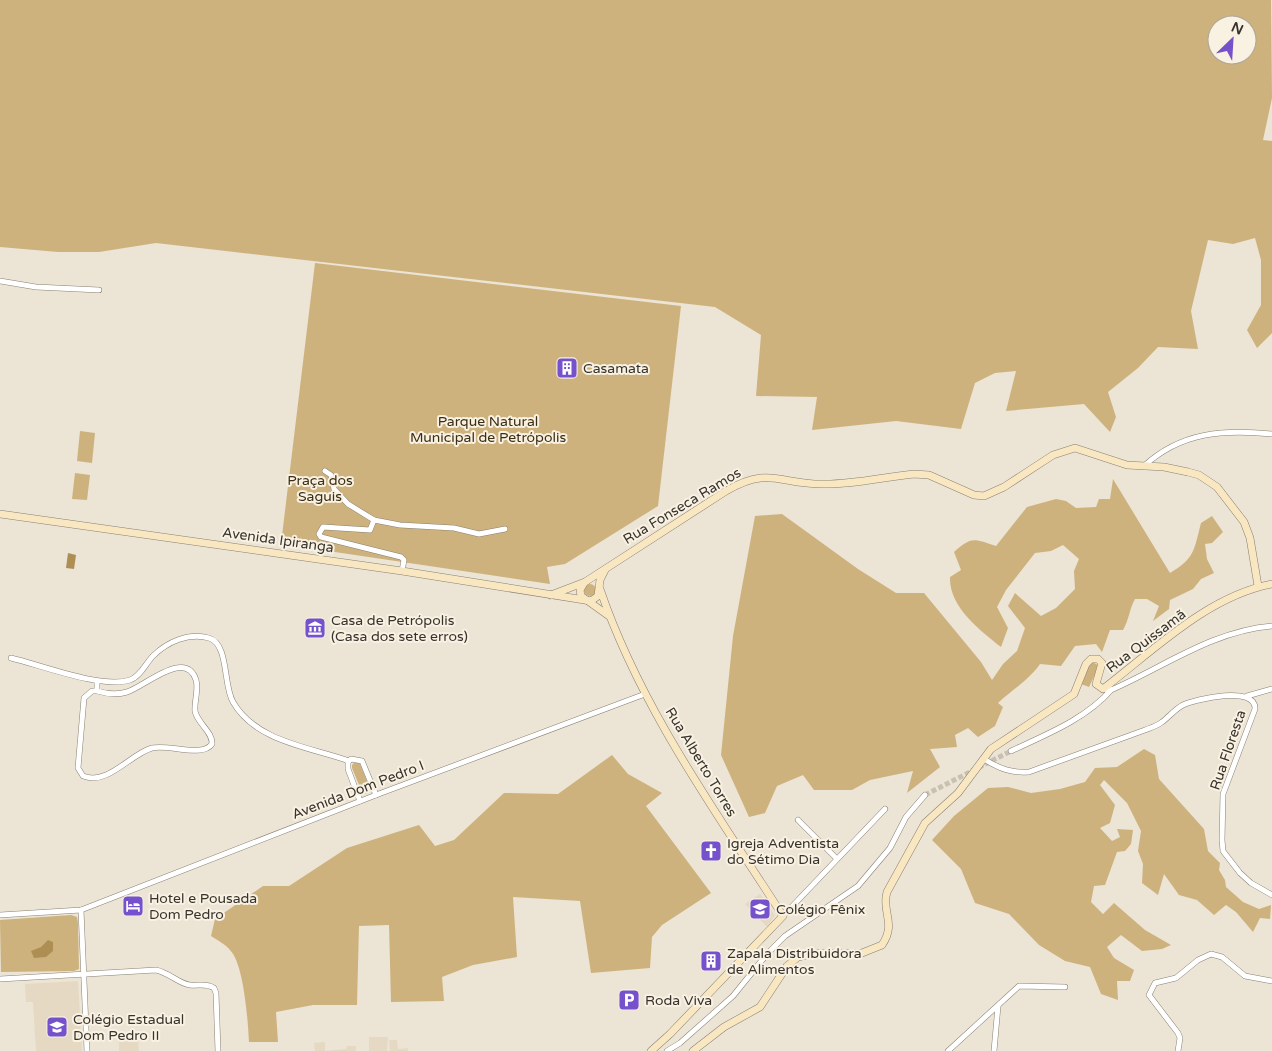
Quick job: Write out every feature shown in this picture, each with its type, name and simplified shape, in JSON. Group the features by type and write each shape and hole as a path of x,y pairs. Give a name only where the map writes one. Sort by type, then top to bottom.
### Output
{"street":[{"path":"0,281 36,287 99,290"},
{"path":"1143,467 1172,445 1209,435 1235,430 1272,434"},
{"name":"Rua Fonseca Ramos","path":"585,582 726,491 750,478 773,478 821,484 914,474 929,475 974,495 984,496 1004,487 1053,455 1075,448 1128,465 1143,467"},
{"path":"1143,467 1164,467 1188,472 1199,475 1217,487 1229,500 1248,529 1258,586"},
{"path":"325,471 331,475 334,489 348,504 374,520 400,525 454,528 479,534 505,529"},
{"name":"Avenida Ipiranga","path":"0,514 402,571 587,600"},
{"path":"374,520 370,530 323,527 319,534 327,540 401,558 404,560 402,571"},
{"path":"585,582 580,593 587,600 596,598 606,567"},
{"path":"551,595 585,582 594,582 600,587"},
{"name":"Rua Quissamã","path":"984,759 991,749 1074,694 1086,664 1091,659 1098,659 1102,663 1096,684 1107,690 1185,625 1235,596 1258,586 1272,584"},
{"name":"Rua Alberto Torres","path":"600,587 609,616 645,694 694,777 783,916"},
{"name":"Rua Alberto Torres","path":"587,600 609,616"},
{"path":"1011,751 1085,713 1100,703 1107,690 1177,656 1215,640 1272,626"},
{"path":"11,658 97,681 132,680 154,655 168,644 182,638 206,637 218,644 223,656 232,702 252,724 286,742 349,760 355,758 362,761 376,795"},
{"path":"173,668 184,668 192,673 196,680 196,713 211,737 212,744 207,749 196,750 172,746 151,749 101,776 88,778 83,776 78,768 84,698 92,691 97,691 112,694 125,693 162,672 173,668"},
{"path":"97,681 97,691"},
{"path":"1248,696 1272,689"},
{"name":"Avenida Dom Pedro I","path":"0,915 81,910 360,801 645,694"},
{"name":"Rua Floresta","path":"984,759 1001,769 1015,773 1029,772 1145,730 1161,723 1184,705 1236,694 1248,696 1252,700 1255,709 1223,794 1223,851 1240,873 1251,883 1272,895"},
{"path":"694,1051 724,1027 760,1007 787,966 798,957 814,953 862,953 882,945 888,936 890,924 886,896 909,850 925,823 958,793 984,759"},
{"path":"349,760 348,769 360,801"},
{"path":"667,1051 680,1043 733,996 767,954 785,936 858,886 890,848 906,817 925,795"},
{"path":"651,1051 670,1034 885,809"},
{"path":"798,820 838,859"},
{"path":"81,910 87,1051"},
{"path":"1178,1051 1180,1038 1178,1033 1149,995 1155,984 1176,978 1198,960 1211,954 1222,957 1245,976 1272,981"},
{"path":"0,978 143,971 165,972 184,984 208,985 214,988 216,993 218,1051"},
{"path":"948,1051 1019,986 1065,987"},
{"path":"994,1051 998,1006"}],"shaded area":[{"path":"68,553 76,555 74,569 66,568"},
{"name":"Colégio Fênix","path":"760,894 775,915 767,927 745,904"},
{"path":"48,940 53,942 53,951 46,957 34,958 31,951 41,947"},
{"name":"Colégio Estadual Dom Pedro II","path":"78,981 82,1051 36,1051 33,1002 26,1002 25,984"},
{"path":"369,1037 388,1037 387,1051 369,1051"},
{"path":"138,1040 139,1051 119,1051 119,1041"},
{"path":"389,1040 397,1040 398,1049 408,1048 408,1051 390,1051"},
{"path":"325,1042 325,1051 315,1051 314,1043"},
{"path":"347,1046 356,1046 356,1051 325,1051 346,1049"}],"green space":[{"path":"0,0 1271,0 1272,98 1263,140 1272,141 1272,333 1257,348 1247,330 1261,305 1261,260 1255,238 1233,244 1208,240 1191,311 1198,349 1158,347 1138,368 1108,392 1116,417 1110,432 1084,404 1006,411 1016,371 995,373 975,383 961,429 896,421 812,430 817,397 756,396 761,335 715,307 156,243 99,252 58,252 0,247"},
{"name":"Parque Natural Municipal de Petrópolis","path":"315,263 681,306 658,506 565,564 547,567 550,584 281,544"},
{"path":"80,431 95,433 92,463 77,461"},
{"path":"75,473 90,475 87,500 72,499"},
{"path":"1113,479 1170,573 1189,558 1195,547 1201,523 1212,516 1223,532 1212,543 1205,544 1207,559 1214,573 1201,579 1193,589 1170,600 1169,609 1153,621 1159,606 1147,599 1135,599 1123,630 1110,630 1102,652 1096,644 1075,646 1061,666 1040,664 1026,680 998,703 1003,707 995,726 978,737 968,728 955,735 957,747 930,749 940,767 907,793 913,771 870,780 852,790 814,790 803,775 777,786 765,813 749,817 721,755 733,636 755,516 782,514 858,569 896,593 924,593 981,662 992,680 1003,664 1017,651 1025,628 1008,606 1015,593 1041,616 1056,608 1075,589 1074,571 1079,559 1063,545 1051,551 1035,553 1006,590 997,607 1008,628 1001,647 967,617 955,598 951,588 950,577 961,570 954,552 965,543 974,540 996,546 1027,507 1056,499 1066,501 1076,508 1096,507 1099,499 1110,499"},
{"path":"588,584 592,584 596,590 592,596 588,596 584,592 584,588"},
{"path":"1093,662 1099,666 1089,687 1081,684 1090,664"},
{"path":"1144,749 1155,755 1159,779 1204,829 1208,851 1220,863 1219,870 1225,880 1226,887 1243,902 1259,909 1271,905 1270,919 1260,918 1253,932 1236,912 1226,905 1214,915 1197,900 1179,895 1164,874 1158,895 1142,883 1143,864 1138,851 1141,831 1127,803 1104,780 1100,785 1115,805 1110,823 1100,828 1112,841 1120,837 1117,829 1133,830 1131,844 1125,851 1117,852 1105,885 1094,886 1091,902 1103,914 1114,903 1145,930 1171,945 1162,949 1142,951 1121,935 1107,947 1114,958 1134,970 1130,981 1117,981 1118,1000 1101,994 1090,967 1065,961 1039,945 1009,914 975,903 961,869 932,840 954,816 988,788 1008,787 1031,793 1060,789 1085,782 1095,768 1117,767"},
{"path":"612,755 628,774 662,793 646,806 711,893 662,925 652,937 650,968 591,973 580,901 513,897 517,957 473,965 442,977 444,1001 391,1002 389,925 359,926 357,1005 313,1005 276,1012 278,1042 249,1042 248,1021 239,967 230,950 211,936 215,919 263,886 289,886 347,848 419,825 435,846 454,840 504,793 558,794"},
{"path":"356,761 360,764 370,789 367,794 362,792 352,768"},
{"path":"71,915 77,917 78,923 79,969 74,971 1,972 0,920"}],"tunnel":[{"path":"925,795 1011,751"}],"place":[{"name":"Casamata","path":"567,368"},
{"name":"Casa de Petrópolis (Casa dos sete erros)","path":"315,628"},
{"name":"Igreja Adventista do Sétimo Dia","path":"711,851"},
{"name":"Hotel e Pousada Dom Pedro","path":"133,906"},
{"name":"Colégio Fênix","path":"760,909"},
{"name":"Zapala Distribuidora de Alimentos","path":"711,961"},
{"name":"Roda Viva","path":"629,1000"},
{"name":"Colégio Estadual Dom Pedro II","path":"57,1027"}],"park label":[{"name":"Praça dos Saguis","path":"320,488"}]}
